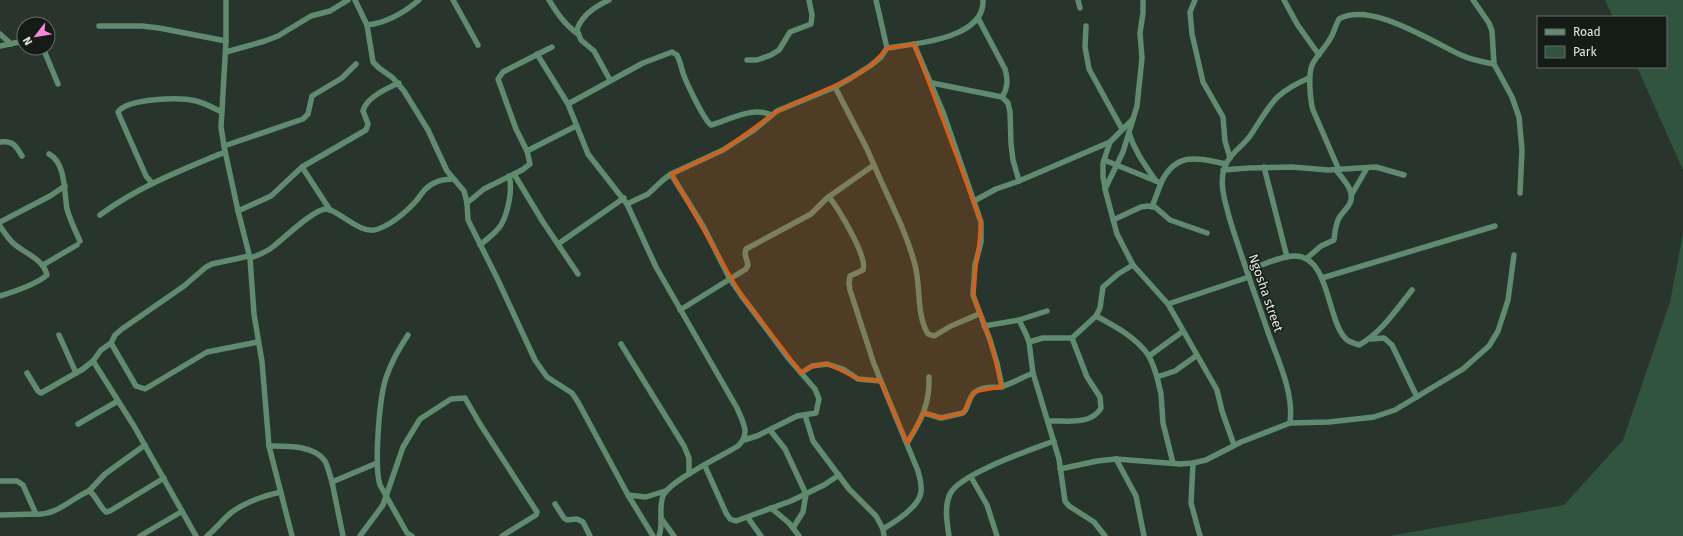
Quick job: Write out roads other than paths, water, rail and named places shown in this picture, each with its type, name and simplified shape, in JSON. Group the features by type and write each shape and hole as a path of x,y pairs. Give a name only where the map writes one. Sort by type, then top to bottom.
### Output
{"street":[{"path":"226,0 226,52 221,127 238,211 250,257 258,342 262,362 269,446 292,536"},
{"path":"226,52 278,36 311,16 330,11 348,0"},
{"path":"354,0 367,25 373,62 399,83 428,130 447,171 464,192 467,203 468,220 539,366 547,377 572,393 628,495 653,536"},
{"path":"367,25 385,21 408,9 419,0"},
{"path":"453,0 478,45"},
{"path":"549,0 563,21 569,28 578,34"},
{"path":"609,0 586,15 578,27 578,34 581,40 594,51 610,80"},
{"path":"747,60 757,60 771,55 779,50 790,32 811,24 812,15 809,0"},
{"path":"558,244 626,201 648,194 662,180 671,174 724,150 754,130 771,115 784,108 835,87 870,66 881,57 886,48 876,0"},
{"path":"886,48 938,40 954,34 966,28 978,18 982,10 983,0"},
{"path":"1078,0 1080,8"},
{"path":"1105,189 1118,164 1137,106 1142,58 1140,33 1143,0"},
{"path":"1195,0 1190,12 1192,34 1203,82 1222,117 1224,134 1230,158"},
{"path":"1284,0 1297,24 1319,55"},
{"path":"1473,0 1489,23 1492,31 1494,64 1512,97 1519,117 1522,150 1520,193"},
{"path":"1352,194 1337,170 1314,110 1311,101 1311,84 1309,78 1312,65 1330,39 1339,19 1349,15 1365,16 1404,26 1425,35 1462,55 1494,64"},
{"path":"978,18 1005,69 1007,88 1002,97"},
{"path":"99,26 142,26 159,28 226,41"},
{"path":"1086,26 1085,47 1090,68 1122,129"},
{"path":"0,34 11,44"},
{"path":"0,46 16,43"},
{"path":"914,44 932,83 974,201 982,231 973,286 973,295 997,363 1002,387"},
{"path":"467,203 484,189 522,170 530,164 527,151 516,129 498,79 502,72 552,47"},
{"path":"568,104 642,63 672,52 677,55 683,73 701,110 708,123 711,125 751,112 766,112 771,115"},
{"path":"538,54 568,104 588,154 626,201 656,267 737,408 746,434 744,440"},
{"path":"46,56 58,84"},
{"path":"224,146 303,119 308,114 312,96 342,78 356,64"},
{"path":"1224,167 1249,137 1275,98 1285,90 1309,78"},
{"path":"238,211 271,196 302,167 366,130 368,124 362,111 364,107 381,92 399,83"},
{"path":"932,83 1002,97 1008,103 1010,112 1011,149 1019,181"},
{"path":"835,87 867,149 912,252 916,268 921,307 928,334 934,336 979,314"},
{"path":"152,183 146,176 137,157 120,117 119,111 131,103 177,99 196,101 222,112"},
{"path":"974,201 996,189 1019,181 1110,142 1133,120"},
{"path":"527,151 576,126"},
{"path":"1129,133 1139,157 1159,182"},
{"path":"0,142 10,141 16,145 22,156"},
{"path":"1110,142 1104,160 1103,176 1117,234 1133,265 1168,304 1182,332 1217,390 1222,411 1234,445"},
{"path":"100,215 133,193 152,183 225,152"},
{"path":"43,265 79,243 70,216 65,186 57,163 49,154"},
{"path":"1152,207 1159,182 1180,161 1189,158 1199,158 1224,167 1337,170 1384,168 1404,175"},
{"path":"1104,160 1118,164 1159,182"},
{"path":"680,310 748,268 748,261 744,252 746,250 804,219 829,197 874,165"},
{"path":"302,167 330,210"},
{"name":"Ngosha street","path":"1224,167 1224,194 1237,243 1262,311 1284,380 1289,401 1290,423"},
{"path":"1264,167 1287,257"},
{"path":"1307,258 1321,246 1334,240 1338,220 1351,202 1352,194 1367,168"},
{"path":"628,495 646,497 665,491 689,474 738,446 744,440 770,430 797,416 816,413 819,399 815,389 754,314 730,279 703,226 671,174"},
{"path":"512,175 578,274"},
{"path":"480,245 498,228 503,220 512,175"},
{"path":"27,373 39,393 76,373 93,361 101,350 111,343 115,335 122,329 184,286 206,267 212,264 262,254 274,247 316,213 324,209 330,210 353,224 368,230 375,230 408,210 428,186 438,181 454,179"},
{"path":"0,222 50,196 65,186"},
{"path":"829,197 850,229 864,263 863,270 850,276 849,283 863,333 880,380 918,471 922,485 921,494 917,502 904,515 883,529"},
{"path":"1113,220 1141,207 1152,207 1161,211 1170,220 1207,233"},
{"path":"0,226 13,243 43,265 47,275 44,278 0,296"},
{"path":"1322,278 1494,226"},
{"path":"1060,469 1116,459 1193,463 1206,460 1234,445 1290,423 1329,422 1374,417 1395,410 1463,369 1489,346 1498,331 1508,300 1514,255"},
{"path":"1247,271 1287,257 1296,256 1307,258 1314,264 1322,278 1333,311 1344,337 1359,345 1370,339 1384,325 1412,290"},
{"path":"1029,342 1043,338 1072,338 1096,316 1100,308 1103,287 1118,274 1133,265"},
{"path":"1168,304 1249,277"},
{"path":"984,326 1019,320 1047,312"},
{"path":"1096,316 1114,326 1132,339 1149,356 1158,376 1163,423 1173,463"},
{"path":"1019,320 1029,342 1033,373 1054,441 1064,496 1067,504 1094,522 1105,536"},
{"path":"1149,356 1182,332"},
{"path":"59,335 76,373"},
{"path":"408,335 400,347 382,390 377,463 378,478 407,533 412,536"},
{"path":"1048,421 1086,420 1093,417 1101,408 1102,401 1087,377 1072,338"},
{"path":"1370,339 1384,338 1392,345 1417,397"},
{"path":"111,343 136,386 145,389 207,352 258,342"},
{"path":"621,344 684,446 689,458 689,474"},
{"path":"1158,376 1174,371 1196,356"},
{"path":"93,361 145,444 181,512 196,536"},
{"path":"801,373 812,366 827,364 843,369 858,379 880,380"},
{"path":"924,413 941,418 965,412 969,399 974,392 984,388 1002,387 1033,373"},
{"path":"907,443 924,413 930,392 929,377"},
{"path":"360,536 383,505 403,447 420,419 451,399 466,398 480,424 537,512 536,515 502,536"},
{"path":"78,424 118,401"},
{"path":"805,415 813,441 858,499 876,516 883,529 884,536"},
{"path":"770,430 785,449 806,494 803,512 793,528"},
{"path":"949,536 946,518 950,494 956,486 1007,459 1054,441"},
{"path":"0,515 52,512 89,491 105,474 145,444"},
{"path":"269,446 291,446 316,454 325,461 332,482 344,536"},
{"path":"1116,459 1136,496 1144,536"},
{"path":"332,482 377,463"},
{"path":"1193,463 1191,503 1200,536"},
{"path":"705,466 730,519 736,521 748,518 806,494 839,475"},
{"path":"971,477 987,505 997,536"},
{"path":"89,491 92,493 100,507 106,512 131,499 164,478"},
{"path":"0,481 17,481 23,485 36,514"},
{"path":"659,536 662,502 665,491"},
{"path":"207,536 231,513 244,505 255,499 281,492"},
{"path":"555,504 567,520 577,520 583,522 590,536"},
{"path":"771,508 782,516 799,536"},
{"path":"140,536 181,512"},
{"path":"661,518 674,536"},
{"path":"748,518 761,536"}]}
